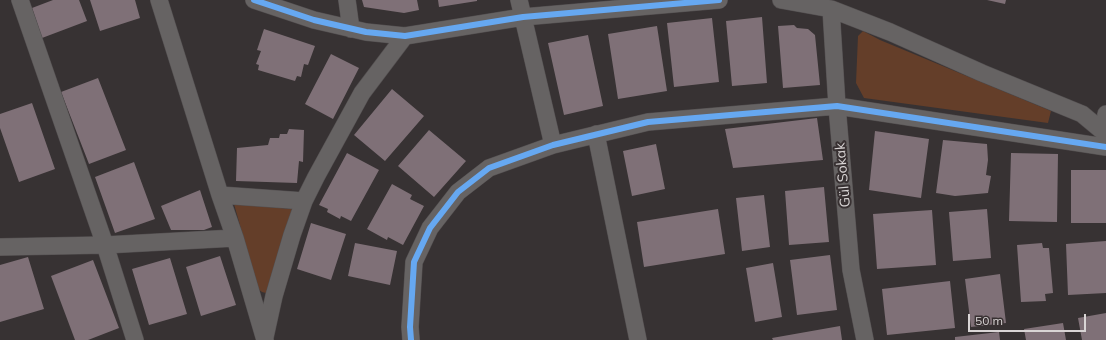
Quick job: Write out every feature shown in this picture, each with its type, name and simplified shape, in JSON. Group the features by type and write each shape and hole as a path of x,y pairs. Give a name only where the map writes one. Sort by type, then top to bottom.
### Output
{"street":[{"path":"20,0 105,246 135,340"},
{"path":"159,0 220,195 235,238 265,339"},
{"path":"254,0 314,20 351,29 384,35 405,36 524,17 719,0"},
{"path":"347,0 351,29"},
{"path":"519,0 553,145"},
{"path":"781,0 831,9 890,32 982,73 1082,114 1106,138"},
{"name":"Gül Sokak","path":"831,9 837,106 851,270 865,340"},
{"path":"265,339 283,266 304,201 316,176 362,93 405,36"},
{"path":"411,340 410,327 414,262 430,228 458,192 489,168 553,145 648,122 837,106 1106,138"},
{"path":"1106,114 1106,138"},
{"path":"596,134 638,340"},
{"path":"220,195 304,201"},
{"path":"0,248 105,246 235,238"}],"shaded area":[{"path":"863,31 880,40 1051,111 1048,123 864,98 856,83 858,36"},
{"path":"234,204 292,209 271,290 266,293 258,289"}],"building":[{"path":"53,0 79,0 87,21 42,38 32,8"},
{"path":"90,0 135,0 140,18 100,31"},
{"path":"362,0 417,0 419,10 404,13 364,7"},
{"path":"438,0 477,0 477,1 439,7"},
{"path":"987,0 1006,0 1005,4"},
{"path":"762,17 767,83 732,86 726,21"},
{"path":"712,18 719,82 674,87 667,23"},
{"path":"794,25 797,28 808,29 815,35 820,85 783,88 778,26"},
{"path":"657,26 667,91 618,99 608,34"},
{"path":"264,29 315,46 308,65 304,64 301,77 297,76 295,81 258,70 259,65 256,64 261,51 257,50"},
{"path":"588,35 603,106 564,115 548,43"},
{"path":"331,54 359,68 333,119 305,104"},
{"path":"98,78 126,150 89,164 61,92"},
{"path":"392,89 424,116 385,161 354,135"},
{"path":"32,103 55,169 19,182 0,128 0,114"},
{"path":"817,118 823,160 733,168 725,129"},
{"path":"289,129 304,130 303,162 299,161 297,183 236,181 237,148 268,145 270,138 279,138 280,134 287,134"},
{"path":"429,130 466,161 434,197 398,166"},
{"path":"875,131 929,139 921,198 869,190"},
{"path":"943,140 987,144 988,160 986,175 991,176 988,193 955,196 936,193"},
{"path":"656,144 665,189 632,196 623,151"},
{"path":"347,153 379,170 351,221 341,216 340,219 327,212 328,209 319,205"},
{"path":"1011,153 1058,154 1057,222 1009,221"},
{"path":"134,162 155,219 115,233 95,177"},
{"path":"1071,170 1106,170 1106,223 1071,223"},
{"path":"392,184 412,195 410,199 424,206 403,245 388,237 387,240 367,229"},
{"path":"824,187 829,242 789,245 785,191"},
{"path":"200,190 212,227 204,230 171,230 161,206"},
{"path":"764,195 770,247 742,251 736,198"},
{"path":"718,209 725,254 644,267 637,222"},
{"path":"987,209 991,258 953,261 949,212"},
{"path":"932,210 936,265 877,269 873,214"},
{"path":"311,223 346,234 331,280 297,269"},
{"path":"1106,241 1106,293 1068,295 1066,244"},
{"path":"355,243 397,251 390,285 348,276"},
{"path":"1042,243 1043,248 1049,248 1053,293 1045,294 1046,301 1021,302 1017,245"},
{"path":"830,255 837,310 797,315 790,260"},
{"path":"220,256 236,305 201,316 186,267"},
{"path":"28,257 44,309 0,322 0,265"},
{"path":"170,258 187,314 149,325 132,269"},
{"path":"93,260 119,328 88,340 75,340 51,276"},
{"path":"773,263 782,317 755,322 746,268"},
{"path":"1000,274 1006,323 971,327 965,279"},
{"path":"950,281 955,328 887,335 882,289"},
{"path":"1106,313 1106,340 1082,340 1078,318"},
{"path":"1063,323 1066,340 1026,340 1024,329"},
{"path":"840,326 842,340 773,340 772,338"},
{"path":"999,332 1000,340 955,340 955,337"}],"cycle path":[{"path":"254,0 314,20 366,32 405,36 523,17 719,0"},
{"path":"411,340 410,327 414,262 430,228 458,192 489,168 553,145 648,122 837,106 1106,147"}]}
